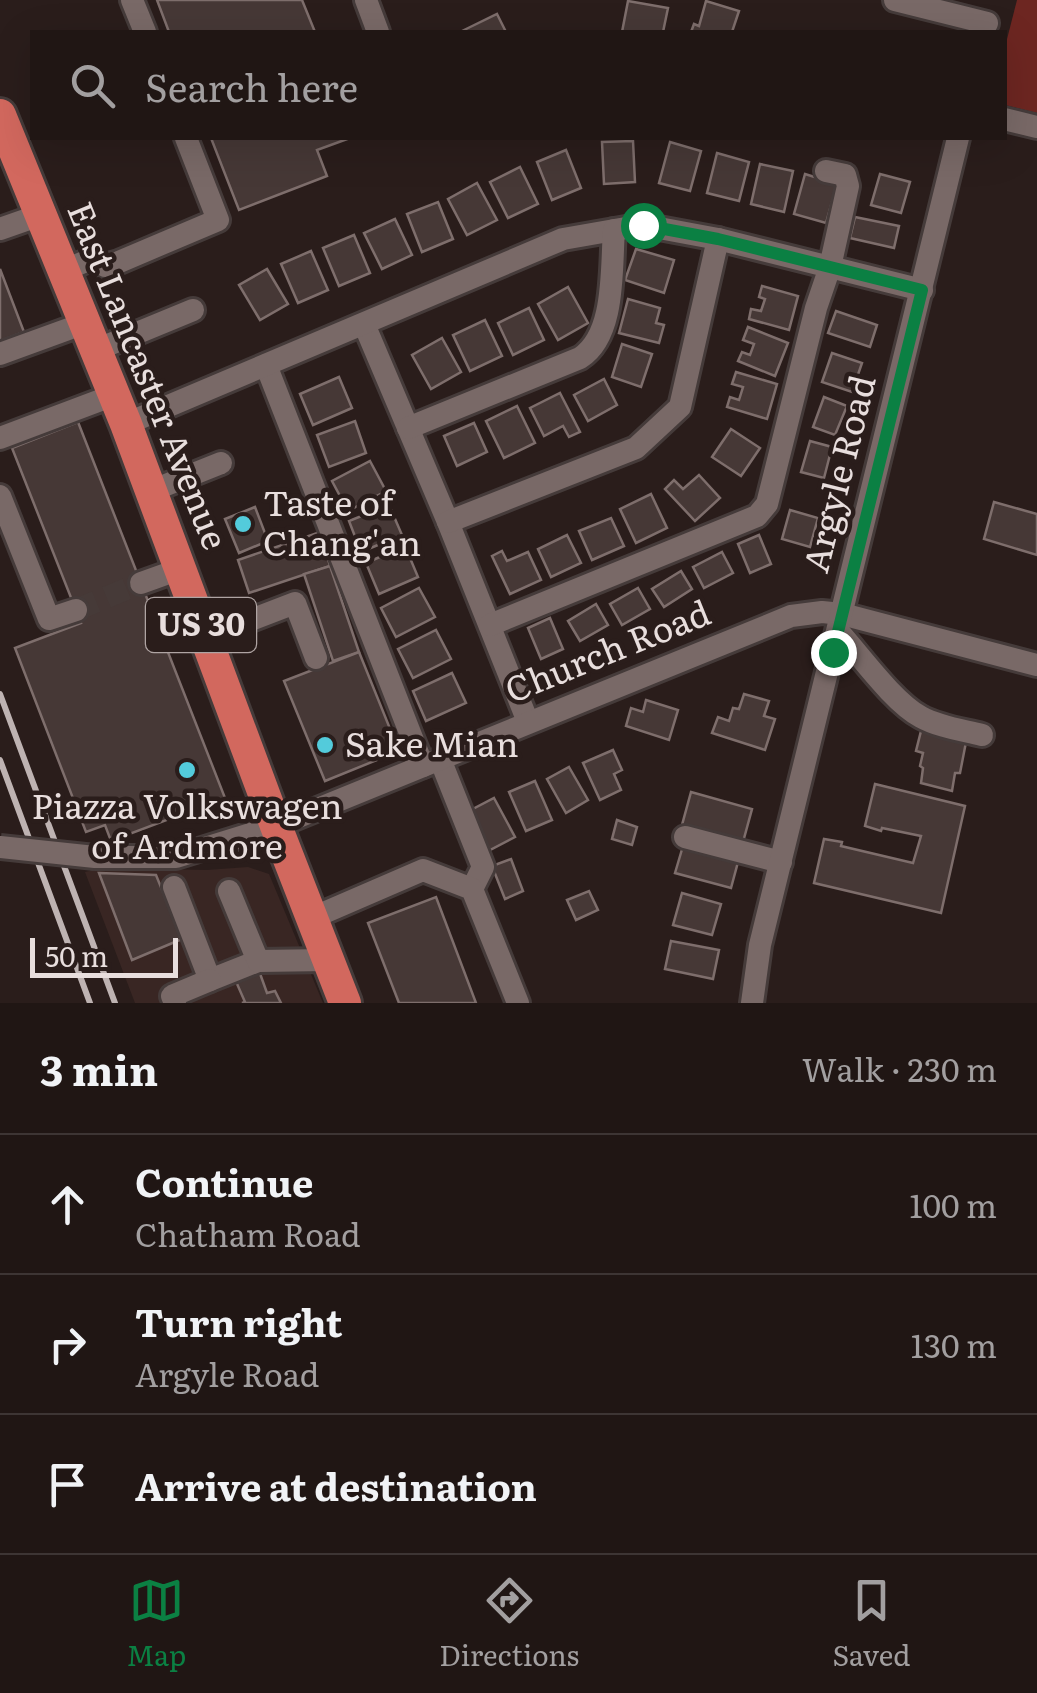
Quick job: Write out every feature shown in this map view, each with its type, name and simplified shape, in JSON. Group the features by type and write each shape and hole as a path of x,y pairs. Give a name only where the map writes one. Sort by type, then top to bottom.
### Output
{"highway":[{"name":"East Lancaster Avenue","path":"0,115 120,410 346,1003"}],"street":[{"path":"132,0 144,30"},
{"path":"366,0 377,30"},
{"path":"894,0 989,18"},
{"path":"1007,120 1037,126"},
{"path":"0,354 79,309 105,266 218,220 187,140"},
{"name":"Argyle Road","path":"752,1003 760,945 958,140"},
{"path":"490,626 757,516 766,504 848,186 845,175 826,171"},
{"path":"0,228 40,214"},
{"path":"0,438 120,410 266,365 562,239 643,225 718,239 922,290"},
{"path":"408,428 591,350 603,327 610,294 614,230"},
{"path":"448,522 636,448 680,407 718,239"},
{"path":"79,309 193,310"},
{"path":"364,324 528,722"},
{"path":"266,365 431,762 483,867 472,889"},
{"path":"151,491 221,464"},
{"path":"0,496 48,619 76,610"},
{"path":"141,583 180,569"},
{"path":"206,638 295,603 316,658"},
{"name":"Church Road","path":"0,848 95,856 176,857 276,826 791,616 822,612 840,622 1037,665"},
{"path":"840,622 895,697 917,715 982,735"},
{"path":"685,837 781,862"},
{"path":"312,918 422,870 472,889 518,1003"},
{"path":"174,887 210,980"},
{"path":"229,891 258,961"},
{"path":"175,1003 172,996 258,961 328,960"}],"shaded area":[{"path":"1017,0 1037,0 1037,113 1007,106 1007,39"},
{"path":"248,867 269,874 323,1003 135,1003 85,872 102,868"}],"building":[{"path":"157,0 302,0 314,30 168,30"},
{"path":"628,1 668,8 663,30 622,30"},
{"path":"706,1 739,11 733,30 692,30 694,24 699,26"},
{"path":"497,14 505,30 464,30"},
{"path":"212,140 344,140 317,150 327,176 239,210"},
{"path":"633,141 635,182 604,184 602,142"},
{"path":"670,142 701,151 690,191 659,183"},
{"path":"566,150 581,188 552,200 537,162"},
{"path":"717,153 749,162 739,201 707,193"},
{"path":"760,164 793,171 784,212 751,204"},
{"path":"520,167 538,204 508,218 490,182"},
{"path":"805,174 837,184 826,223 794,214"},
{"path":"880,174 910,182 901,213 871,205"},
{"path":"477,183 497,220 467,235 448,199"},
{"path":"438,202 453,239 422,252 407,214"},
{"path":"855,217 899,226 894,248 850,238"},
{"path":"395,219 412,255 382,269 364,233"},
{"path":"354,235 370,273 339,286 323,248"},
{"path":"636,249 674,260 664,293 625,280"},
{"path":"311,251 328,290 298,303 281,264"},
{"path":"0,269 24,332 0,341"},
{"path":"267,269 288,304 260,320 239,285"},
{"path":"762,286 798,296 789,330 749,319 751,309 761,311 765,299 759,297"},
{"path":"568,287 588,323 558,340 538,304"},
{"path":"628,299 660,308 656,323 664,325 659,343 619,333"},
{"path":"529,308 544,340 513,355 498,323"},
{"path":"836,311 877,325 870,347 828,333"},
{"path":"485,320 502,356 470,371 453,335"},
{"path":"748,327 788,343 775,376 738,361 742,352 750,355 754,344 743,340"},
{"path":"442,338 461,372 431,389 412,355"},
{"path":"622,344 652,354 641,387 612,377"},
{"path":"832,353 862,363 852,392 822,382"},
{"path":"736,372 777,384 767,419 727,407 730,397 739,400 743,387 732,384"},
{"path":"339,377 352,408 313,425 300,394"},
{"path":"604,379 617,405 588,421 574,395"},
{"path":"560,393 580,432 569,437 563,426 544,436 530,408"},
{"path":"824,397 847,406 835,435 813,427"},
{"path":"517,406 535,443 504,458 486,421"},
{"path":"355,421 366,453 329,467 317,435"},
{"path":"78,422 225,798 111,841 105,825 86,832 15,648 81,623 12,448"},
{"path":"474,423 487,452 457,466 444,436"},
{"path":"731,429 760,448 741,476 712,457"},
{"path":"810,441 832,447 824,478 801,472"},
{"path":"370,461 386,491 348,511 332,481"},
{"path":"699,475 720,498 695,521 665,489 674,480 683,489"},
{"path":"651,494 667,528 636,543 620,509"},
{"path":"994,502 1037,514 1037,555 984,539"},
{"path":"389,505 402,535 361,552 349,521"},
{"path":"255,507 268,541 239,553 225,519"},
{"path":"790,510 818,518 810,547 782,539"},
{"path":"611,518 624,546 592,560 579,531"},
{"path":"320,532 330,566 249,593 238,560"},
{"path":"567,535 581,563 551,577 538,549"},
{"path":"759,535 771,564 750,573 738,544"},
{"path":"405,546 418,577 379,594 366,563"},
{"path":"502,551 507,561 528,552 541,580 510,594 492,556"},
{"path":"722,552 733,573 704,588 693,567"},
{"path":"330,566 359,652 333,661 304,574"},
{"path":"681,571 692,589 664,607 652,589"},
{"path":"419,588 435,617 396,637 381,608"},
{"path":"638,588 650,609 622,625 610,604"},
{"path":"596,604 608,625 580,641 568,621"},
{"path":"550,618 563,649 541,659 528,628"},
{"path":"436,630 451,659 413,678 398,649"},
{"path":"359,652 399,751 325,781 284,681"},
{"path":"452,673 466,703 426,721 413,691"},
{"path":"744,694 769,701 764,716 775,719 765,750 712,733 718,717 729,721 733,708 739,709"},
{"path":"646,700 678,710 669,740 626,726 631,708 643,712"},
{"path":"922,727 967,737 952,791 921,783 923,753 916,751"},
{"path":"613,750 622,770 614,774 621,790 600,800 583,763"},
{"path":"569,767 588,800 566,813 547,779"},
{"path":"535,781 552,820 526,831 509,792"},
{"path":"875,784 965,806 941,913 814,883 824,839 913,863 921,836 865,826"},
{"path":"691,792 752,809 743,842 682,825"},
{"path":"494,798 515,837 490,850 469,811"},
{"path":"617,820 637,827 632,845 612,839"},
{"path":"683,846 738,862 731,888 675,873"},
{"path":"511,859 523,891 505,899 492,866"},
{"path":"99,873 156,875 182,939 132,960"},
{"path":"589,891 598,910 576,920 567,900"},
{"path":"682,893 721,904 712,935 673,925"},
{"path":"436,897 476,1003 399,1003 368,923"},
{"path":"671,941 719,950 713,979 665,969"},
{"path":"258,968 267,993 275,991 281,1003 242,1003 245,1002 234,977"}],"tunnel":[{"path":"76,610 141,583"}],"railway":[{"path":"0,694 115,1003"},
{"path":"0,760 90,1003"}],"place":[{"name":"Taste of Chang'an","path":"243,524"},
{"name":"Sake Mian","path":"325,745"},
{"name":"Piazza Volkswagen of Ardmore","path":"187,770"}],"route":[{"path":"643,225 718,239 922,290 833,652"}]}
